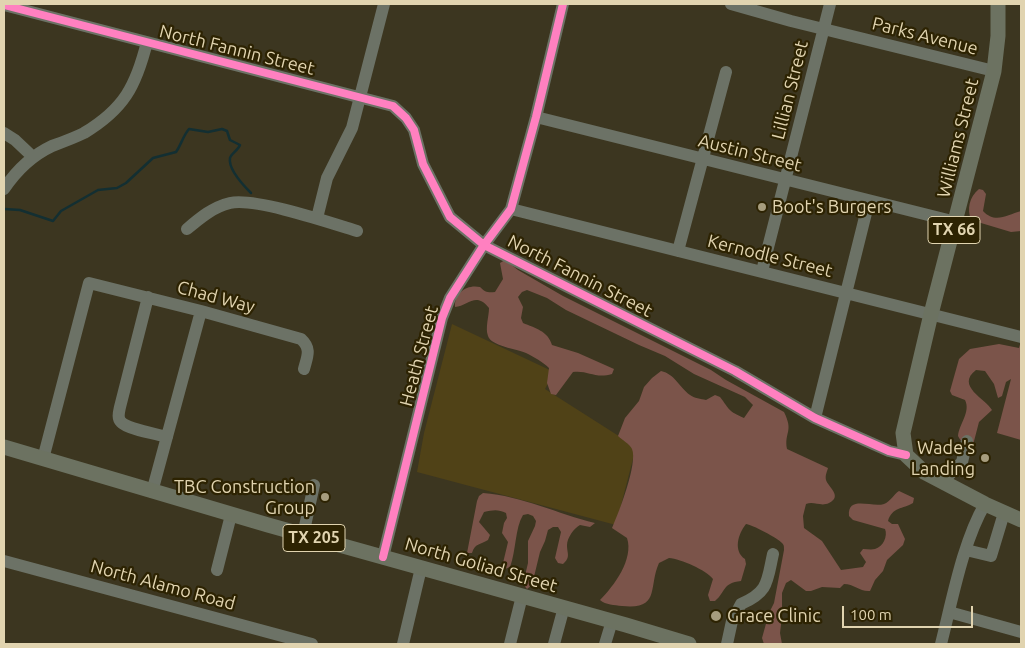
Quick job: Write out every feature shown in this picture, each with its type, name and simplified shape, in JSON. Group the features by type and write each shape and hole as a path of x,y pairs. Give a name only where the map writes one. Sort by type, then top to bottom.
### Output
{"main road":[{"name":"Williams Street","path":"906,455 903,433 931,314 994,71 998,36 998,4"},
{"name":"North Goliad Street","path":"4,447 231,515 564,607 689,644"},
{"name":"North Fannin Street","path":"906,455 924,472 985,504 1021,520"}],"street":[{"path":"317,218 327,178 348,136 361,97 384,4"},
{"name":"Heath Street","path":"383,557 442,318 450,298 484,245 511,209 536,118 563,4"},
{"name":"Parks Avenue","path":"731,4 994,71"},
{"name":"Lillian Street","path":"762,272 830,4"},
{"name":"North Fannin Street","path":"4,5 393,106 406,118 414,130 423,164 450,217 484,245 735,371 815,418 889,451 906,455"},
{"path":"4,189 33,157 84,132 111,114 127,96 136,80 147,42"},
{"path":"678,251 726,72"},
{"name":"Austin Street","path":"536,118 956,222"},
{"path":"4,133 15,140 33,157"},
{"path":"815,418 869,201"},
{"path":"187,229 204,215 232,202 250,203 317,218 357,231"},
{"name":"Kernodle Street","path":"511,209 1021,337"},
{"name":"Chad Way","path":"44,459 89,283 201,311 301,339 308,346 304,369"},
{"path":"148,298 119,417 120,421 126,426 167,437"},
{"path":"152,492 201,311"},
{"path":"942,482 962,462 967,442"},
{"path":"303,535 314,485"},
{"path":"941,644 966,550 975,524 985,504"},
{"path":"966,550 991,556 1004,512"},
{"path":"217,570 231,515"},
{"path":"727,644 732,621 741,604 755,598 766,586 773,554"},
{"name":"North Alamo Road","path":"4,561 312,644"},
{"path":"403,644 421,568"},
{"path":"510,644 522,596"},
{"path":"554,644 564,607"},
{"path":"949,612 1021,630 1017,644"},
{"path":"605,644 612,621"}],"shaded area":[{"path":"979,189 983,190 986,194 983,211 988,215 997,218 1021,211 1021,231 1011,232 971,220 969,212 970,203"},
{"path":"505,260 518,270 563,296 711,370 784,412 789,428 786,443 787,449 828,468 826,480 835,497 826,504 806,504 803,516 804,528 822,541 841,570 863,567 866,562 860,553 863,549 878,548 886,535 885,529 853,520 849,516 849,510 852,506 856,504 884,504 899,491 914,498 913,503 895,511 890,516 888,521 892,524 898,524 905,539 903,545 887,560 883,571 875,580 870,591 844,584 840,588 822,587 806,591 791,580 786,583 782,593 780,633 782,644 764,644 762,638 774,603 784,547 780,541 771,535 746,524 738,542 739,552 745,559 746,564 741,581 727,586 715,601 710,601 708,595 713,579 710,576 680,560 669,558 659,563 651,595 643,604 622,606 602,602 600,600 617,580 628,555 627,538 612,528 627,488 633,456 631,447 618,436 625,418 639,401 644,387 661,371 670,375 692,396 706,400 715,395 720,397 730,410 744,418 753,405 745,397 694,374 665,356 527,290 518,297 523,307 521,318 523,323 544,333 552,345 578,353 614,369 612,374 606,375 573,372 556,395 551,394 547,383 549,368 547,366 526,353 499,345 490,339 487,329 489,308 484,303 476,300 455,307 459,294 466,288 475,286 487,292 495,292 503,279 500,263"},
{"path":"452,324 554,372 545,389 636,447 616,525 417,472 424,433"},
{"path":"1021,341 1021,440 997,433 1011,379 1006,382 1002,396 998,398 994,384 985,371 976,370 970,376 970,387 992,410 979,422 973,445 964,444 958,436 967,409 965,400 952,395 950,391 959,359 970,349 999,344 1019,348"},
{"path":"483,493 526,501 595,523 590,527 580,525 573,531 567,542 568,557 563,564 558,563 555,558 561,532 558,527 548,530 540,552 532,585 527,589 523,584 528,563 528,541 536,521 533,516 523,515 520,520 510,567 505,569 503,563 508,542 502,533 507,518 506,513 503,512 495,510 484,512 479,522 490,535 488,540 476,546 472,553 467,553 477,501"}],"waterway":[{"path":"4,209 20,210 53,221 61,211 98,190 117,188 126,183 153,158 176,152 189,129 208,132 222,129 227,131 230,140 240,145 230,158 231,167 251,193"}],"cycle path":[{"path":"383,557 442,318 450,298 484,245 511,209 536,117 563,4"},
{"path":"4,5 393,106 406,118 414,130 423,164 450,217 484,245 735,371 815,418 889,451 906,455"}],"place":[{"name":"Boot's Burgers","path":"762,207"},
{"name":"Wade's Landing","path":"985,458"},
{"name":"TBC Construction Group","path":"325,497"},
{"name":"Grace Clinic","path":"716,616"}]}
